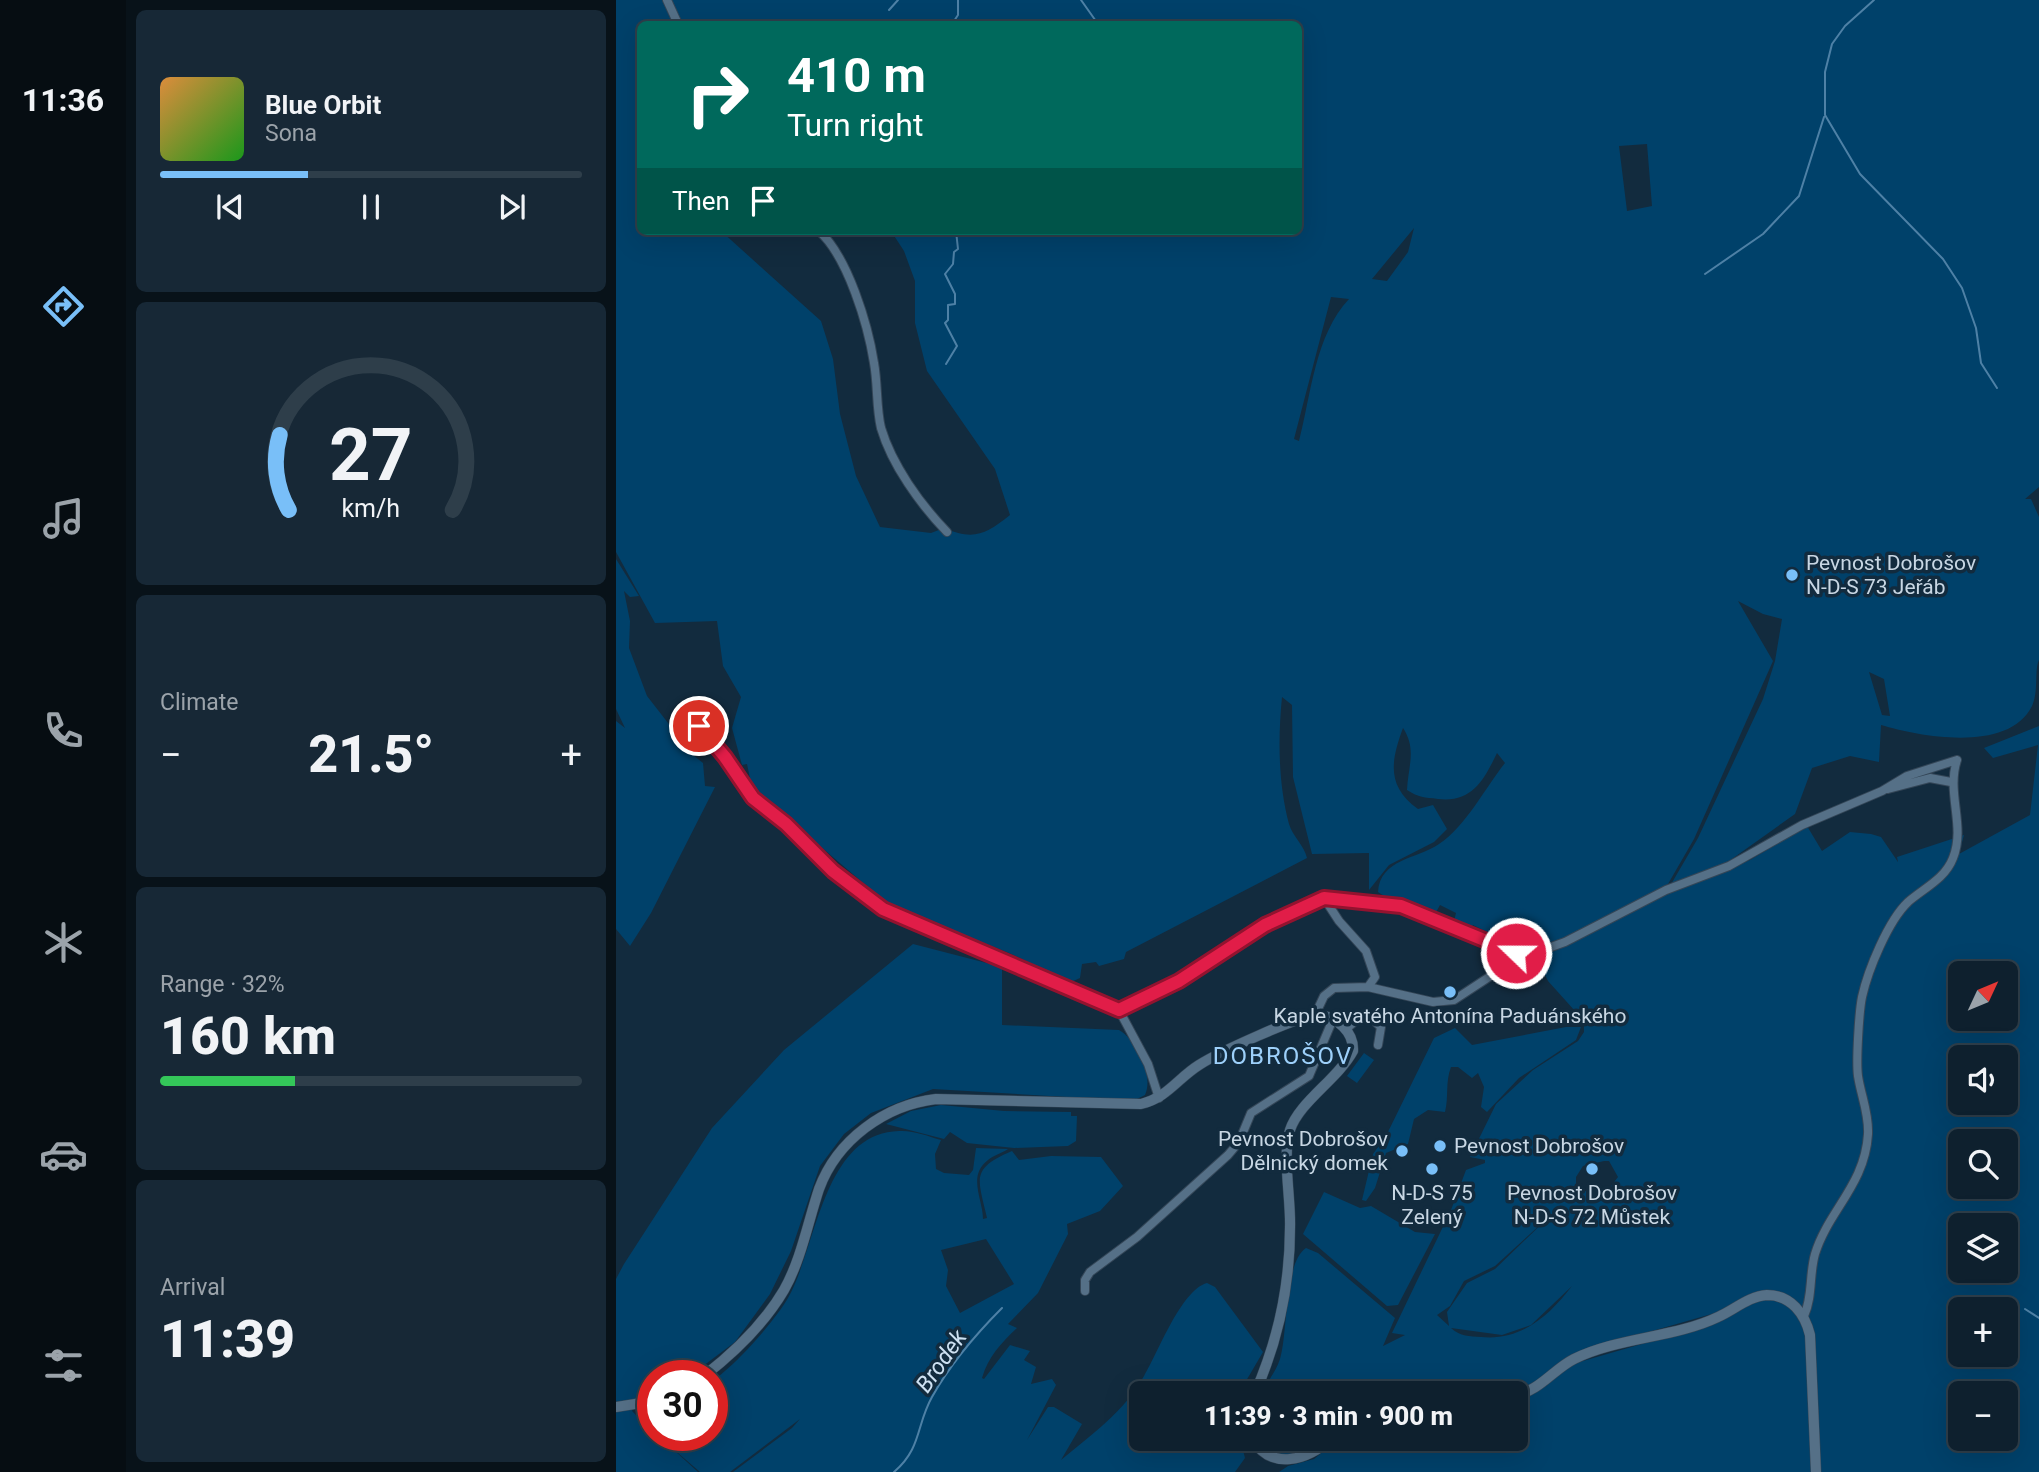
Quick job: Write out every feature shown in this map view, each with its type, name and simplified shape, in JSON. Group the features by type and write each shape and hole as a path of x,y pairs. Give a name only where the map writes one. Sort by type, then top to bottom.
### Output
{"street":[{"path":"667,0 677,21"},
{"path":"823,235 836,250 866,329 874,365 878,414 889,449 919,497 947,532"},
{"path":"687,713 725,757 753,798 786,824 833,871 883,909 1119,1010 1148,1064 1159,1098"},
{"path":"1804,1316 1811,1292 1815,1254 1853,1187 1865,1153 1868,1120 1858,1073 1863,994 1893,921 1908,902 1947,871 1954,855 1958,819 1951,782 1957,760 1907,776 1882,791"},
{"path":"1315,1015 1324,996 1334,988 1368,987 1424,1001 1454,1000 1496,971 1564,942 1666,890 1701,878 1749,856 1811,820 1882,791 1930,778 1951,782"},
{"path":"1119,1010 1179,981 1265,925 1324,898 1401,906 1526,956"},
{"path":"1324,898 1339,921 1367,951 1375,977 1385,991"},
{"path":"1368,987 1375,977"},
{"path":"721,1360 752,1332 777,1300 790,1277 825,1175 842,1151 874,1121 908,1105 936,1099 1134,1105 1159,1098 1210,1058 1315,1015 1333,1020 1346,1029 1353,1045 1350,1056 1290,1129 1290,1242 1272,1353 1260,1381"},
{"path":"1346,1029 1359,1018 1372,1019 1381,1027 1378,1045"},
{"path":"1084,1291 1085,1280 1090,1272 1137,1237 1228,1154 1239,1142 1251,1113 1309,1076 1333,1020"},
{"path":"1528,1389 1542,1383 1574,1359 1717,1318 1749,1300 1766,1295 1781,1298 1796,1306 1804,1316 1811,1347 1815,1472"},
{"path":"616,1407 637,1404"},
{"path":"1264,1451 1269,1457 1289,1461 1312,1455 1317,1451"}],"shaded area":[{"path":"616,0 2039,0 2039,487 2025,499 2031,499 2039,517 2039,660 2032,706 2021,721 1985,736 1940,737 1881,725 1879,762 1850,756 1812,768 1795,814 1729,861 1670,886 1698,838 1763,699 1775,661 1782,619 1763,614 1738,601 1773,661 1694,839 1668,884 1563,940 1524,953 1483,937 1485,931 1473,925 1468,931 1453,925 1456,913 1440,905 1434,916 1396,904 1378,892 1380,881 1392,866 1439,844 1458,827 1505,763 1497,753 1482,780 1468,793 1450,799 1422,797 1407,790 1411,751 1403,728 1394,762 1396,782 1400,791 1418,809 1433,805 1447,829 1434,842 1389,865 1369,890 1369,853 1312,854 1293,777 1292,705 1282,697 1280,744 1283,793 1289,824 1307,858 1126,952 1124,959 1099,966 1096,962 1082,964 1080,978 1071,982 1009,953 889,905 752,788 747,764 742,765 732,728 741,697 723,666 717,621 655,623 616,552","holes":["637,21 1302,21 1302,235 894,235 904,251 915,281 915,323 927,371 995,469 1010,515 979,534 964,534 944,528 931,533 880,527 856,476 840,414 833,359 821,321 725,235 637,235","1647,144 1652,206 1627,211 1619,146","1414,228 1408,252 1387,281 1372,279","1331,297 1349,299 1338,314 1321,348 1299,441 1294,439","1869,672 1884,679 1890,716 1882,715"]},
{"path":"616,559 639,596 630,597 624,591 630,621 629,648 647,696 693,755 703,763 705,786 715,787 651,913 630,946 616,929 616,721 625,728 616,709"},
{"path":"2039,726 2039,1472 1819,1472 1811,1323 1808,1314 1782,1294 1596,1347 1528,1385 1528,1381 1269,1381 1283,1348 1294,1268 1306,1248 1318,1253 1395,1318 1383,1346 1405,1335 1392,1333 1451,1210 1466,1170 1485,1163 1485,1160 1470,1157 1496,1104 1533,1070 1578,1041 1584,1032 1584,1021 1548,981 1536,957 1650,900 1750,860 1807,826 1822,851 1850,832 1871,834 1881,837 1898,862 1897,857 1964,835 1959,854 2030,815 2038,745 1993,758 1984,748","holes":["1609,1161 1618,1177 1607,1191 1576,1191 1576,1177 1583,1166","1553,1213 1495,1269 1467,1283 1447,1312 1449,1326 1437,1315 1450,1306 1464,1281 1495,1266","1572,1286 1544,1316 1533,1324 1521,1331 1495,1337 1469,1336 1451,1328 1502,1335 1531,1325"]},
{"path":"913,944 1002,967 1002,1025 1119,1030 1138,1050 1147,1078 1145,1095 1133,1101 933,1089 871,1113 844,1134 820,1166 791,1251 770,1294 735,1342 711,1360 637,1360 637,1404 632,1411 637,1416 637,1451 675,1451 698,1472 616,1472 616,1279 712,1128 784,1050"},
{"path":"1566,1027 1581,1027 1576,1040 1519,1078 1487,1112 1481,1107 1484,1087 1478,1073 1472,1078 1458,1067 1451,1067 1445,1112 1428,1110 1414,1119 1408,1144 1386,1153 1375,1188 1366,1201 1362,1200 1373,1154 1386,1136 1434,1038 1455,1028 1472,1045"},
{"path":"1364,1053 1374,1060 1357,1083 1347,1076"},
{"path":"941,1105 1004,1111 1071,1112 1071,1116 1077,1116 1076,1141 1068,1146 1014,1148 967,1143 950,1132 944,1139 886,1124 911,1111"},
{"path":"899,1131 941,1140 935,1154 936,1169 944,1173 969,1175 973,1170 976,1148 1008,1149 988,1160 978,1173 983,1219 987,1218 980,1176 989,1163 1012,1151 1019,1160 1051,1156 1101,1157 1123,1186 1100,1211 1067,1224 1068,1234 1038,1293 1008,1324 1017,1328 996,1351 985,1370 984,1379 1010,1345 1030,1351 1024,1360 1036,1367 1031,1384 1052,1379 1056,1385 1027,1440 1048,1407 1054,1407 1082,1424 1061,1460 1129,1398 1129,1451 1243,1451 1245,1458 1235,1472 733,1472 800,1419 730,1472 700,1472 676,1451 728,1451 728,1368 753,1343 788,1298 838,1171 854,1151 874,1137","holes":["986,1239 1014,1284 960,1313 946,1286 948,1270 941,1250"]},
{"path":"1324,1192 1360,1208 1371,1206 1415,1232 1435,1234 1398,1305 1387,1306 1303,1234"},
{"path":"1207,1283 1215,1287 1263,1352 1246,1381 1141,1381 1179,1309 1197,1288"},
{"path":"1766,1299 1788,1307 1798,1317 1803,1329 1809,1368 1812,1472 1279,1472 1288,1466 1314,1459 1324,1451 1528,1451 1528,1392 1576,1363 1718,1322 1751,1303"},
{"path":"1271,1451 1304,1451 1289,1457"}],"waterway":[{"path":"889,10 898,0"},
{"path":"954,21 958,15 958,0"},
{"path":"1081,0 1096,21"},
{"path":"1874,0 1845,26 1832,44 1825,72 1825,115 1860,174 1943,259 1962,288 1976,328 1981,363 1997,388"},
{"path":"1705,274 1763,234 1799,196 1824,117"},
{"path":"946,364 957,346 945,323 948,320 948,305 955,304 955,294 945,274 953,264 954,252 958,249 956,235"},
{"name":"Brodek","path":"894,1472 910,1454 927,1407 947,1373 973,1339 1002,1308"},
{"path":"2025,1309 2039,1318"}],"place":[{"name":"Pevnost Dobrošov N-D-S 73 Jeřáb","path":"1792,575"},
{"name":"Kaple svatého Antonína Paduánského","path":"1450,992"},
{"name":"Pevnost Dobrošov","path":"1440,1146"},
{"name":"Pevnost Dobrošov Dělnický domek","path":"1402,1151"},
{"name":"N-D-S 75 Zelený","path":"1432,1169"},
{"name":"Pevnost Dobrošov N-D-S 72 Můstek","path":"1592,1169"}],"district":[{"name":"DOBROŠOV","path":"1283,1056"}],"route":[{"path":"699,726 732,765 753,798 786,824 833,871 883,909 990,952 1119,1010 1179,981 1265,925 1324,898 1371,902 1415,910 1516,953"}]}
